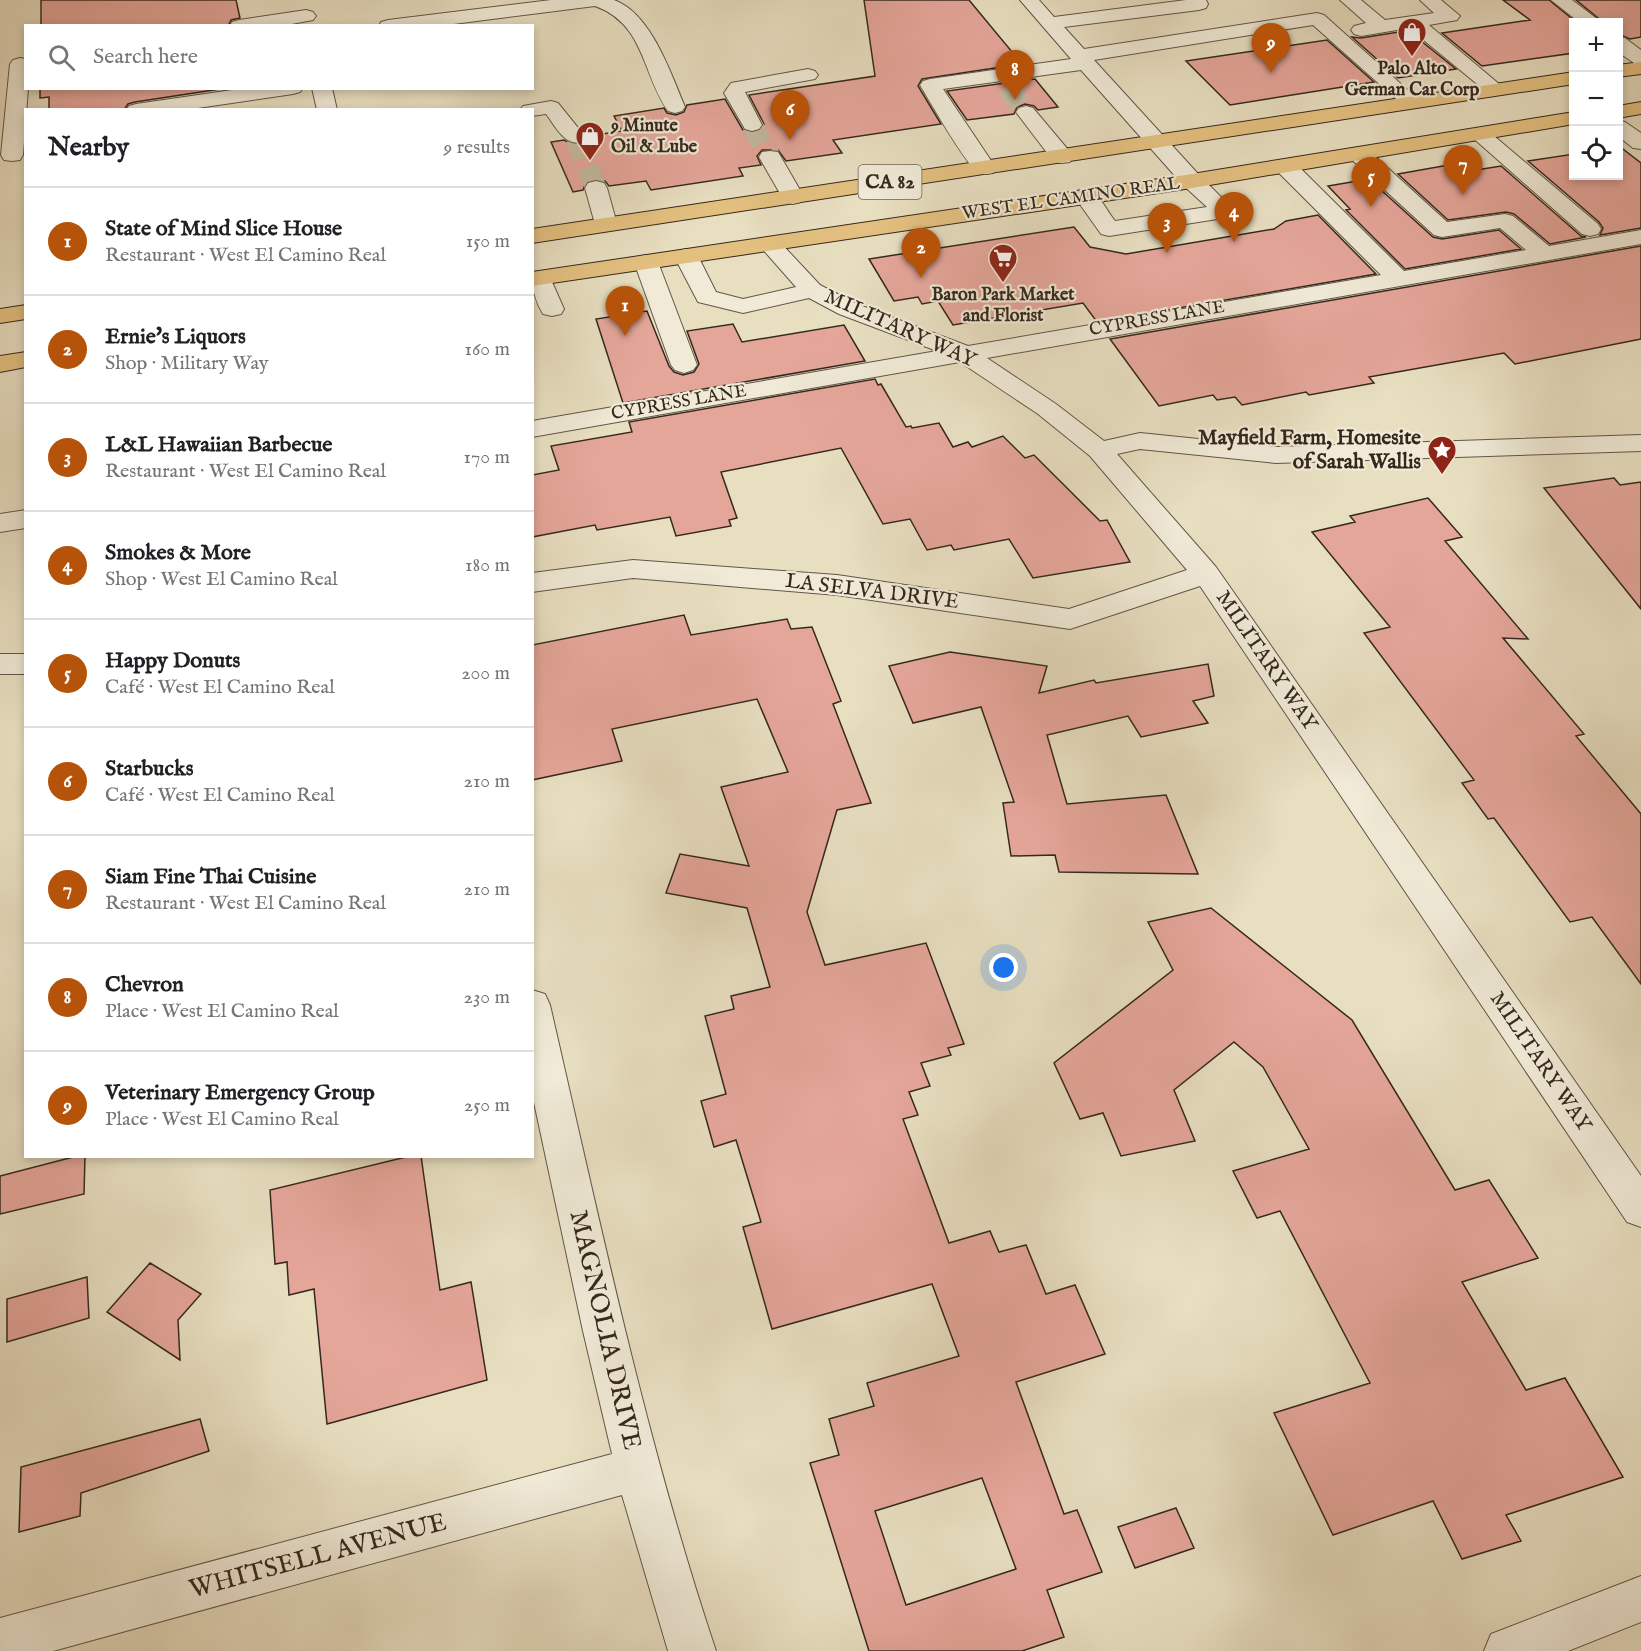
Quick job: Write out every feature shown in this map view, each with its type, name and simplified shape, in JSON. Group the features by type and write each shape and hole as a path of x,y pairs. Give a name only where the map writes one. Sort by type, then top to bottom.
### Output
{"main road":[{"path":"1623,70 1641,68"},
{"name":"CA 82","path":"534,236 1569,79"},
{"path":"1623,111 1641,108"},
{"name":"WEST EL CAMINO REAL","path":"536,279 1192,181 1569,119"},
{"path":"0,316 24,312"},
{"path":"0,364 24,360"}],"street":[{"path":"404,24 596,0 616,7 645,37 675,107"},
{"path":"1029,0 1192,181 1224,212 1109,229 1085,196"},
{"path":"1050,23 1199,4 1195,0"},
{"path":"1349,0 1381,26"},
{"path":"1336,34 1450,16 1429,0"},
{"path":"1560,0 1585,18"},
{"path":"250,24 305,14"},
{"path":"985,168 930,86 1002,82 1083,60 1317,19 1411,102"},
{"path":"1414,22 1495,89"},
{"path":"1623,46 1641,59"},
{"path":"12,155 20,125 20,64"},
{"path":"752,125 734,93 738,87 808,75"},
{"path":"150,108 279,90"},
{"path":"322,90 327,108"},
{"path":"534,109 551,107 576,138"},
{"path":"1026,112 1062,157"},
{"path":"1623,130 1641,143"},
{"path":"1480,134 1590,229"},
{"path":"1359,154 1442,230 1505,221 1543,253"},
{"path":"770,157 793,197"},
{"path":"1285,166 1398,278"},
{"path":"596,188 606,224"},
{"name":"CYPRESS LANE","path":"534,429 1641,237"},
{"name":"MILITARY WAY","path":"769,244 812,290 848,309 963,353 1047,410 1099,450 1206,574 1641,1209"},
{"path":"686,256 706,297 743,306 812,290"},
{"path":"646,262 684,365"},
{"path":"536,279 552,309"},
{"path":"1099,450 1140,441 1276,455 1641,443"},
{"path":"0,523 24,519"},
{"name":"LA SELVA DRIVE","path":"534,583 633,568 837,585 1070,619 1206,574"},
{"path":"0,664 24,664"},
{"name":"MAGNOLIA DRIVE","path":"534,1014 636,1469 669,1585 692,1651"},
{"name":"WHITSELL AVENUE","path":"0,1642 636,1469"},
{"path":"1508,1651 1641,1599"}],"building":[{"path":"41,0 236,0 240,18 231,20 229,24 41,24"},
{"path":"864,0 969,0 1022,64 922,79 918,86 941,124 833,140 842,153 786,161 778,150 762,150 757,156 761,165 739,168 743,176 651,190 646,181 609,186 605,181 595,179 586,182 583,190 573,192 551,142 564,140 571,144 583,144 589,140 588,136 622,131 614,116 664,108 667,113 676,115 684,112 687,105 725,99 743,130 753,133 761,130 764,124 749,95 875,76"},
{"path":"1503,0 1549,0 1571,18 1569,18 1569,54 1482,66 1442,33 1530,20"},
{"path":"1576,0 1641,0 1641,37 1630,39 1623,36 1623,18 1598,18"},
{"name":"Palo Alto German Car Corp","path":"1405,31 1456,69 1398,78 1352,37 1361,38"},
{"path":"1327,40 1374,82 1230,105 1186,61"},
{"path":"1035,79 1058,107 1038,110 1034,106 1025,104 1017,107 1014,114 967,120 947,91"},
{"path":"40,90 214,90 135,102 128,104 125,108 49,108 49,97 40,98"},
{"path":"1623,149 1641,163 1641,228 1600,235 1603,228 1599,222 1528,161 1569,155 1569,180 1623,180"},
{"path":"1454,164 1464,172 1501,166 1581,236 1586,237 1550,244 1514,214 1506,212 1448,220 1398,174"},
{"path":"1369,179 1433,237 1442,239 1499,230 1521,249 1405,269 1346,210 1350,209 1328,186"},
{"path":"1318,215 1376,274 1097,322 1083,303 953,325 938,301 922,304 918,297 894,301 869,259 1074,227 1090,247 1126,254 1274,229 1286,221"},
{"path":"1641,246 1641,339 1515,364 1504,353 1369,377 1374,383 1309,395 1306,392 1242,405 1235,397 1217,400 1213,395 1159,406 1110,339"},
{"path":"647,311 669,366 674,372 683,375 694,372 699,364 687,331 733,324 742,342 844,325 865,361 623,403 596,319"},
{"path":"875,379 878,385 881,384 906,427 939,423 953,447 968,442 972,447 1003,436 1025,458 1034,455 1100,521 1107,520 1130,562 1033,578 1009,539 954,550 951,545 927,550 910,519 883,524 841,448 721,472 737,518 729,520 731,526 676,536 670,517 597,530 595,525 534,537 534,475 559,470 551,446 632,432 629,422"},
{"path":"1614,478 1620,485 1641,482 1641,609 1544,488"},
{"path":"1428,498 1462,537 1445,541 1528,639 1503,638 1584,734 1576,736 1641,814 1641,984 1592,917 1570,922 1494,818 1488,819 1462,783 1474,780 1364,633 1390,627 1312,532 1355,522 1350,516"},
{"path":"684,615 691,635 787,619 791,629 812,627 841,701 833,704 871,803 837,810 807,912 825,965 926,943 964,1044 948,1048 951,1055 921,1063 930,1086 909,1092 918,1115 903,1119 949,1243 990,1231 999,1252 1026,1245 1046,1294 1075,1285 1105,1354 1016,1382 1064,1514 1077,1510 1102,1572 1047,1590 1064,1637 1022,1651 869,1651 810,1463 839,1455 829,1419 874,1406 867,1383 959,1356 932,1284 772,1329 743,1227 761,1222 736,1140 714,1147 701,1101 726,1094 705,1016 734,1009 731,996 770,987 747,908 666,893 680,854 749,866 721,787 788,772 757,699 612,729 622,761 534,780 534,645","holes":["982,1478 1016,1569 906,1605 875,1511"]},
{"path":"950,652 1047,666 1039,693 1094,680 1096,683 1208,664 1214,696 1193,701 1208,723 1141,737 1128,716 1047,735 1067,804 1166,795 1198,874 1059,872 1055,855 1011,856 1003,803 1014,802 981,707 913,723 889,666"},
{"path":"1211,908 1352,1020 1455,1190 1489,1180 1538,1258 1462,1282 1526,1390 1565,1378 1623,1477 1506,1515 1521,1541 1462,1559 1433,1501 1333,1535 1274,1413 1370,1383 1280,1211 1257,1218 1233,1171 1309,1149 1263,1067 1234,1042 1174,1090 1195,1141 1121,1156 1103,1113 1080,1119 1054,1063 1173,970 1148,922"},
{"path":"69,1158 85,1158 84,1194 0,1214 0,1176"},
{"path":"402,1158 421,1158 440,1290 471,1282 487,1380 327,1424 314,1289 289,1295 287,1262 275,1264 270,1190"},
{"path":"150,1263 201,1294 178,1320 180,1360 107,1312"},
{"path":"87,1277 89,1318 7,1342 7,1299"},
{"path":"200,1419 209,1451 81,1493 80,1516 19,1532 21,1467"},
{"path":"1176,1508 1194,1548 1135,1568 1118,1527"}],"tunnel":[{"path":"1007,88 1026,112"},
{"path":"752,125 770,157"},
{"path":"576,138 596,188"}],"place":[{"name":"Palo Alto German Car Corp","path":"1412,58"},
{"name":"Veterinary Emergency Group","path":"1271,73"},
{"name":"Chevron","path":"1015,100"},
{"name":"Starbucks","path":"790,140"},
{"name":"9 Minute Oil & Lube","path":"590,162"},
{"name":"Siam Fine Thai Cuisine","path":"1463,195"},
{"name":"Happy Donuts","path":"1371,207"},
{"name":"Smokes & More","path":"1234,242"},
{"name":"L&L Hawaiian Barbecue","path":"1167,253"},
{"name":"Ernie's Liquors","path":"921,278"},
{"name":"Baron Park Market and Florist","path":"1003,284"},
{"name":"State of Mind Slice House","path":"625,336"},
{"name":"Mayfield Farm, Homesite of Sarah Wallis","path":"1442,476"}]}
